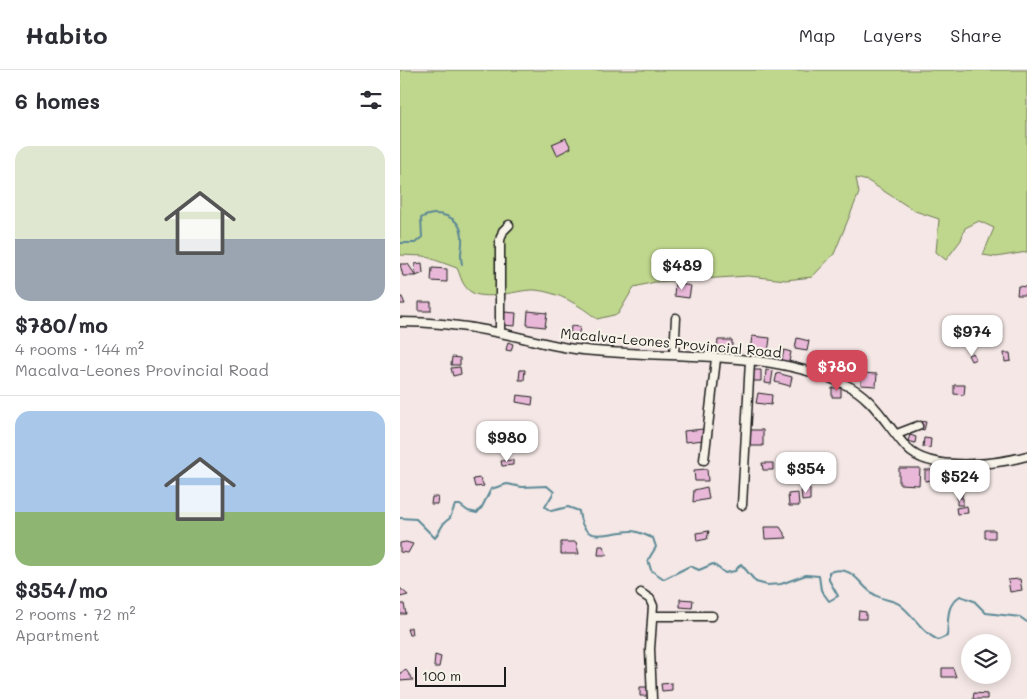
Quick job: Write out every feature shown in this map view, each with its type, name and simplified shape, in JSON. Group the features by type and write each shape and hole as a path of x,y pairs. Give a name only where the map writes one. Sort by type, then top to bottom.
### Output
{"street":[{"path":"500,333 500,240 503,231 509,224"},
{"path":"674,354 676,318"},
{"name":"Macalva-Leones Provincial Road","path":"400,322 449,324 574,349 674,354 750,361 814,373 849,386 869,400 911,451 930,461 991,463 1027,456"},
{"path":"704,460 716,359"},
{"path":"742,505 750,361"},
{"path":"897,434 918,426"},
{"path":"641,593 652,602 654,616 650,649 652,699"},
{"path":"654,616 712,616"}],"green space":[{"path":"400,70 1027,70 1027,252 996,257 983,255 994,228 979,221 965,228 961,240 946,260 936,252 939,219 915,211 868,181 856,178 859,193 834,254 812,277 786,280 748,276 655,282 634,287 618,314 597,319 568,300 544,291 527,290 488,296 479,295 471,292 465,286 457,268 424,256 400,255"}],"building":[{"path":"566,138 571,148 557,155 552,144"},
{"path":"422,263 423,273 416,276 415,264"},
{"path":"400,264 408,264 416,276 403,276"},
{"path":"432,268 447,269 447,282 431,281"},
{"path":"675,283 691,286 689,298 674,296"},
{"path":"1018,286 1027,287 1027,295 1017,295"},
{"path":"400,297 402,297 405,304 400,304"},
{"path":"419,302 431,302 431,311 419,311"},
{"path":"528,311 547,313 545,327 527,325"},
{"path":"504,312 516,313 515,326 503,325"},
{"path":"571,326 580,327 578,338 570,337"},
{"path":"752,336 770,338 767,360 749,358"},
{"path":"797,338 809,341 807,351 795,349"},
{"path":"718,340 732,340 732,350 717,350"},
{"path":"508,342 513,344 511,351 506,350"},
{"path":"784,350 791,352 789,362 782,360"},
{"path":"973,353 976,359 971,361 968,355"},
{"path":"1004,353 1010,353 1011,361 1005,362"},
{"path":"452,357 460,358 460,365 451,365"},
{"path":"843,364 855,365 854,379 843,378"},
{"path":"460,367 461,374 453,376 451,368"},
{"path":"520,370 525,370 524,380 519,380"},
{"path":"753,370 761,370 761,381 753,381"},
{"path":"766,370 773,371 771,384 765,383"},
{"path":"777,373 792,377 790,386 775,382"},
{"path":"861,373 877,374 876,386 861,385"},
{"path":"954,385 965,385 964,395 954,394"},
{"path":"832,388 841,388 841,397 832,397"},
{"path":"758,393 772,395 771,405 756,403"},
{"path":"517,395 533,397 532,405 516,402"},
{"path":"920,421 926,422 924,430 918,428"},
{"path":"703,429 704,440 685,442 684,431"},
{"path":"750,430 763,430 763,446 750,446"},
{"path":"910,435 916,437 915,443 908,441"},
{"path":"924,438 931,439 930,448 923,447"},
{"path":"513,460 513,465 502,466 501,461"},
{"path":"762,463 773,463 773,470 763,470"},
{"path":"899,468 920,468 919,485 899,484"},
{"path":"707,469 708,481 695,481 694,470"},
{"path":"925,470 932,470 932,480 925,481"},
{"path":"817,472 818,481 811,481 811,473"},
{"path":"480,478 484,486 475,487 473,479"},
{"path":"955,479 965,479 965,486 954,486"},
{"path":"707,487 709,499 693,502 694,490"},
{"path":"810,488 810,500 802,501 801,489"},
{"path":"957,491 963,491 962,497 957,497"},
{"path":"798,493 799,506 789,506 788,494"},
{"path":"432,497 438,497 437,504 431,504"},
{"path":"957,498 963,498 963,505 957,505"},
{"path":"967,506 968,513 957,514 956,508"},
{"path":"764,527 780,527 787,538 765,539"},
{"path":"985,530 995,530 995,538 985,538"},
{"path":"709,531 707,539 697,541 696,533"},
{"path":"561,542 576,542 579,554 561,554"},
{"path":"400,543 413,544 408,553 400,552"},
{"path":"599,546 603,546 607,555 598,555"},
{"path":"1020,579 1022,590 1010,592 1008,580"},
{"path":"400,588 408,595 400,597"},
{"path":"680,599 693,600 692,608 680,607"},
{"path":"400,604 404,604 406,614 400,614"},
{"path":"859,611 866,612 866,619 858,619"},
{"path":"411,627 412,635 409,635 407,629"},
{"path":"435,655 441,657 439,667 434,667"},
{"path":"942,668 953,668 956,677 942,677"},
{"path":"406,670 413,680 400,681 400,673"},
{"path":"672,683 672,690 662,691 661,684"},
{"path":"640,687 648,687 648,696 640,696"},
{"path":"974,693 987,694 987,699 973,699"}],"waterway":[{"path":"400,243 415,243 422,237 421,218 434,214 447,216 453,219 461,230 462,264"},
{"path":"400,518 416,519 435,538 444,523 450,518 455,505 460,505 468,511 477,513 491,489 507,484 522,487 547,486 554,492 545,507 551,511 568,507 579,511 581,522 585,529 591,533 605,535 633,531 653,538 656,547 648,560 651,570 664,579 690,566 699,570 713,564 725,573 735,571 741,564 756,582 767,585 781,584 806,575 819,576 821,590 829,601 838,596 829,580 829,572 838,570 851,574 877,596 899,604 927,633 938,640 947,636 950,609 955,600 960,596 974,601 986,613 1020,617 1027,622"}]}
